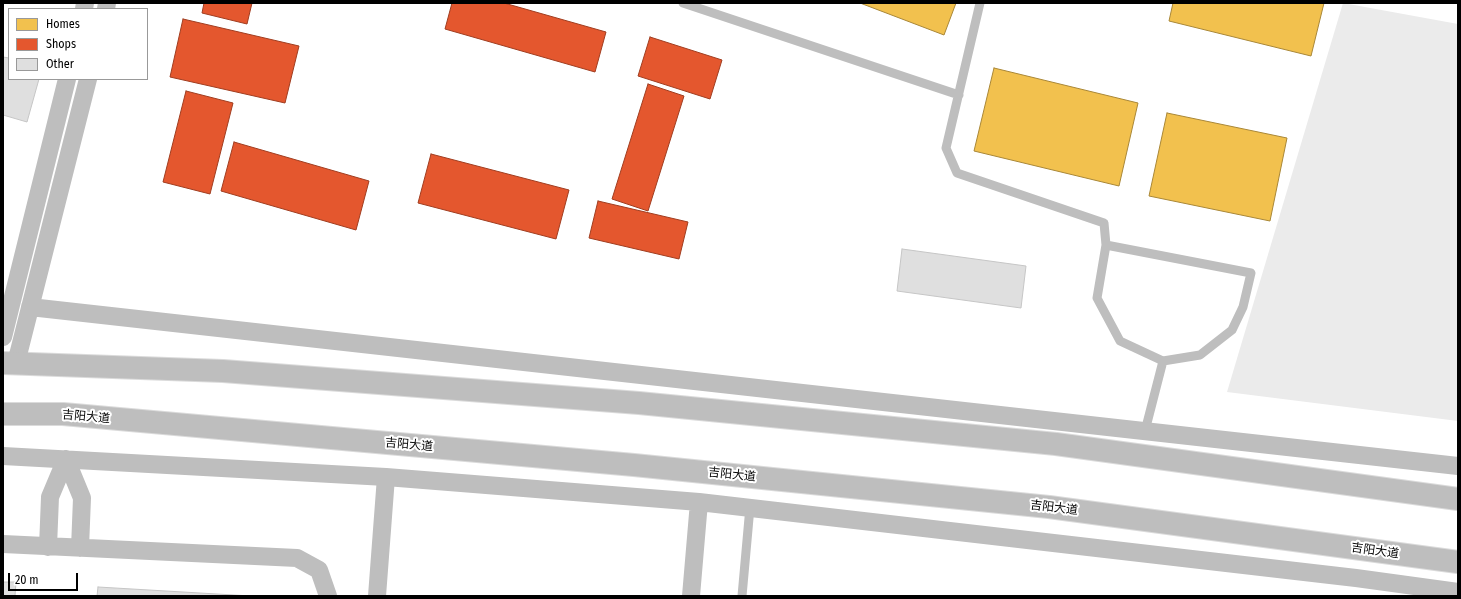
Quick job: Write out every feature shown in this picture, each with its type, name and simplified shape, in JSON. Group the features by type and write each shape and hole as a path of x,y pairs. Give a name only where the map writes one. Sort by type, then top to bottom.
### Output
{"highway":[{"path":"9,363 223,371 639,403 1056,444 1458,499"},
{"name":"吉阳大道","path":"3,414 79,416 634,465 1050,506 1458,562"}],"street":[{"path":"3,337 67,80"},
{"path":"9,363 30,307 88,80"},
{"path":"30,307 1458,466"},
{"path":"3,456 386,477 700,502 1348,577 1458,592"},
{"path":"48,547 50,497 66,459"},
{"path":"66,459 82,498 80,548"},
{"path":"377,596 386,477"},
{"path":"692,596 700,502"},
{"path":"3,544 297,558 319,570 328,596"}],"lane":[{"path":"683,3 959,95"},
{"path":"980,3 946,148 957,173 1104,223 1106,245 1097,298 1120,341 1163,361 1200,355 1232,330 1243,307 1252,273 1106,245"},
{"path":"1145,431 1163,361"},
{"path":"742,596 750,507"}],"shaded area":[{"path":"1343,3 1458,24 1458,421 1227,392"}],"building: Homes":[{"path":"860,3 956,3 944,35"},
{"path":"1173,3 1324,3 1311,56 1169,21"},
{"path":"994,68 1138,103 1119,186 974,151"},
{"path":"1167,113 1287,138 1270,221 1149,196"}],"building: Shops":[{"path":"204,3 252,3 247,24 202,13"},
{"path":"452,3 504,3 606,32 595,72 445,29"},
{"path":"183,19 299,46 285,103 170,77"},
{"path":"650,37 722,60 710,99 638,76"},
{"path":"648,84 684,96 648,211 612,199"},
{"path":"186,91 233,103 210,194 163,182"},
{"path":"234,142 369,181 356,230 221,191"},
{"path":"431,154 569,190 556,239 418,203"},
{"path":"598,201 688,222 679,259 589,238"}],"building: Other":[{"path":"3,57 8,58 8,80 39,80 27,122 3,115"},
{"path":"902,249 1026,266 1021,308 897,291"},
{"path":"3,582 16,582 15,596 3,596"},
{"path":"98,587 251,596 97,596"}]}
